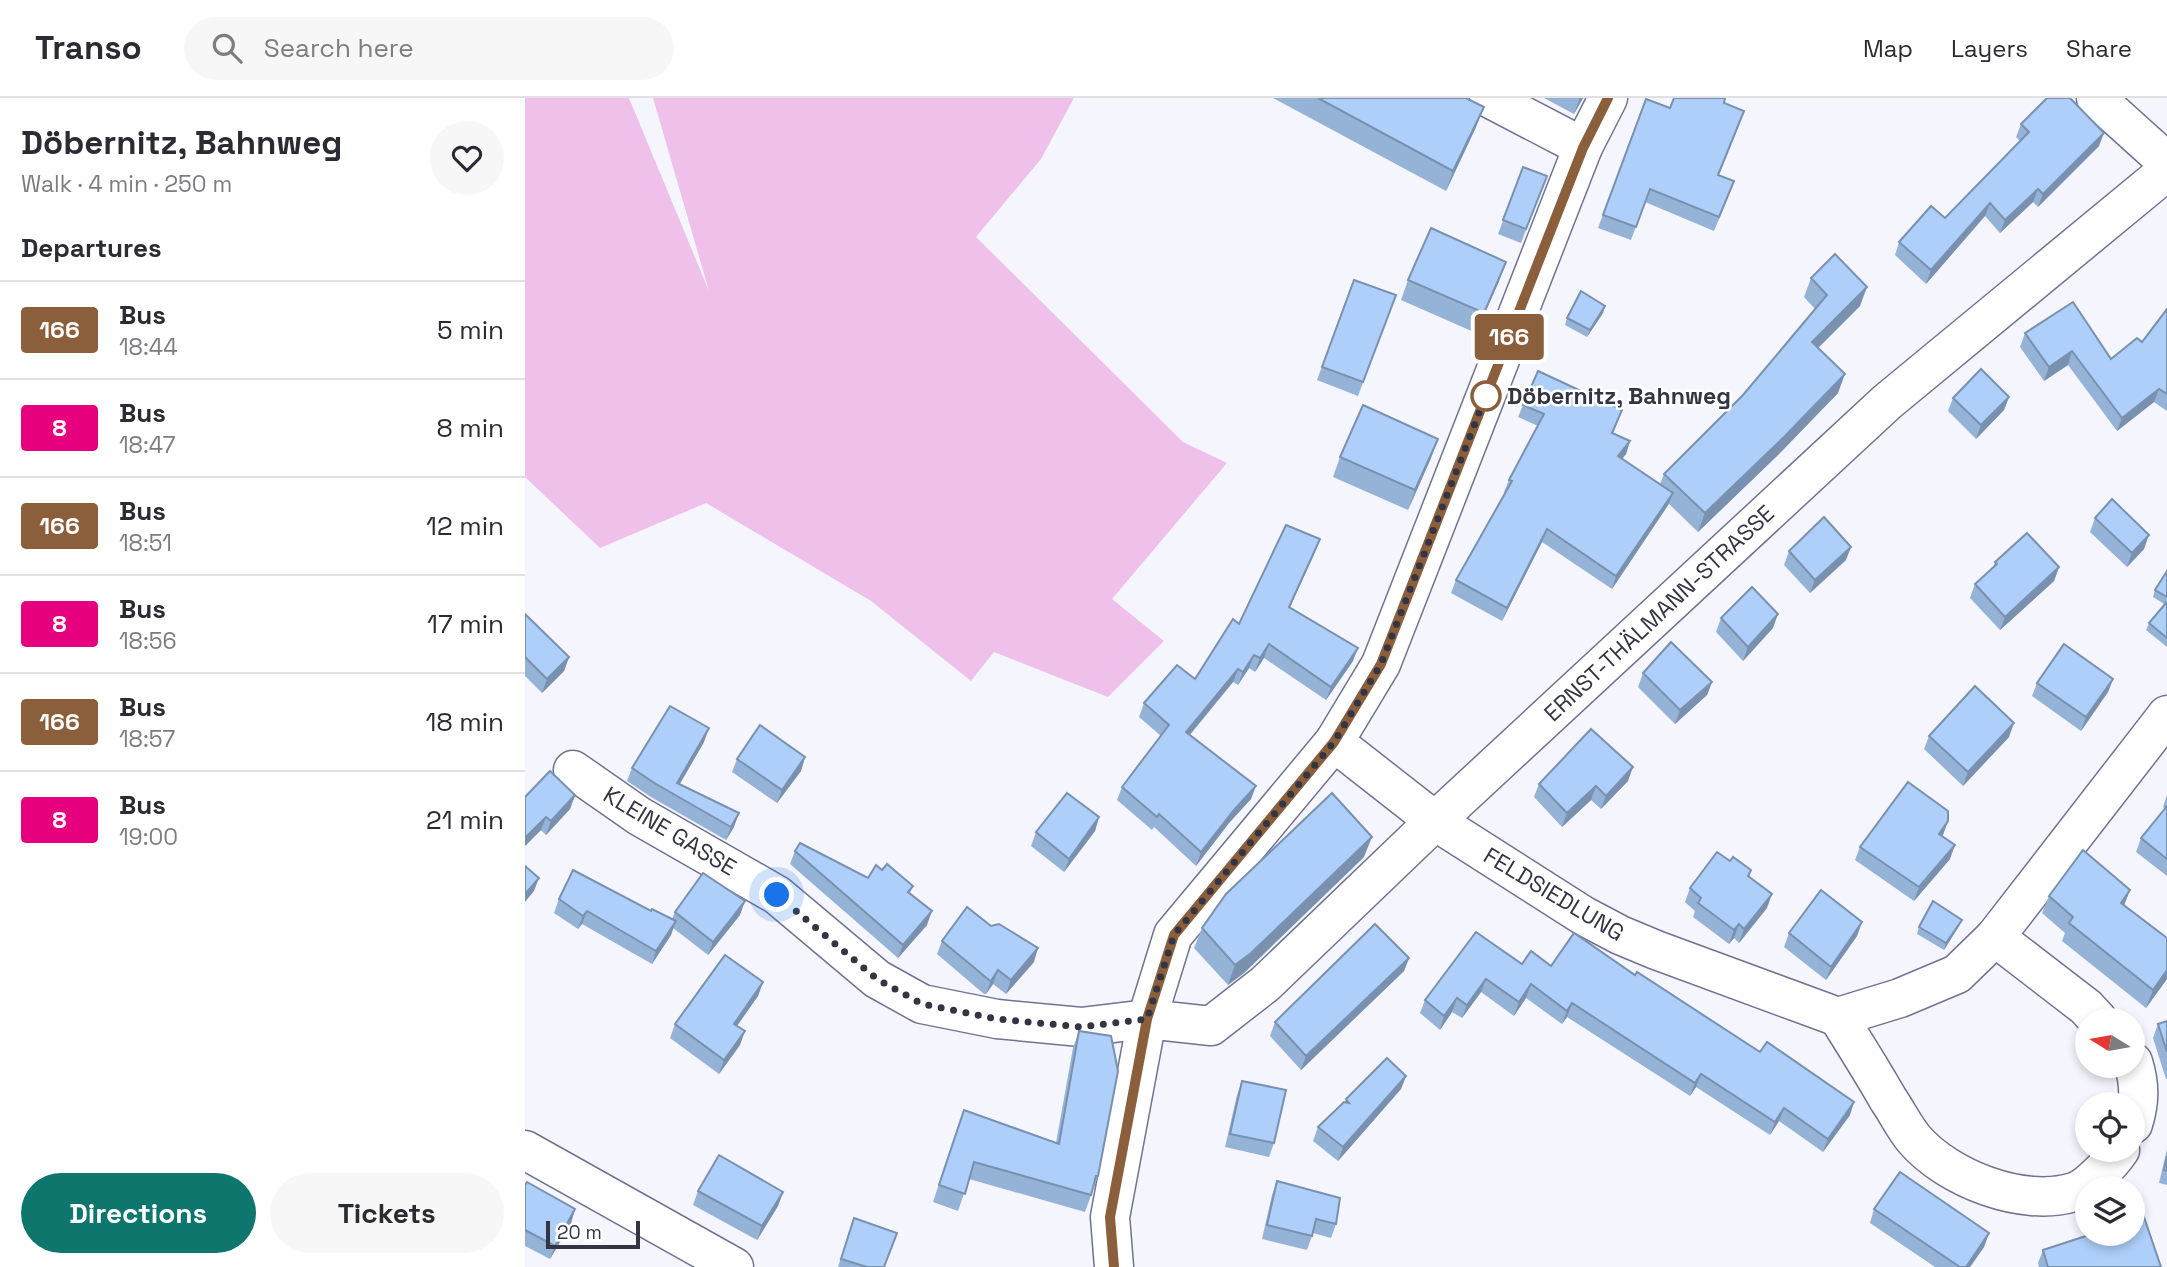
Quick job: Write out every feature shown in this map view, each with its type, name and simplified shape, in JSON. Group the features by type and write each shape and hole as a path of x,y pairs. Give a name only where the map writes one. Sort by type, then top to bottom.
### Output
{"street":[{"path":"1489,98 1583,148"},
{"path":"1114,1267 1110,1217 1147,1019 1174,935 1334,742 1381,664 1583,148 1608,98"},
{"path":"2096,98 2167,162"},
{"name":"ERNST-THÄLMANN-STRASSE","path":"1147,1019 1211,1026 1265,984 1435,821 1887,402 2167,171"},
{"path":"2109,1162 2094,1178 2075,1192 2046,1196 1988,1188 1969,1179 1931,1157 1913,1138 1838,1017 1901,998 1957,974 1995,937 2167,715"},
{"name":"FELDSIEDLUNG","path":"1334,742 1435,821 1584,916 1620,935 1838,1017"},
{"name":"KLEINE GASSE","path":"573,770 639,816 777,895 877,979 922,1004 997,1019 1081,1027 1147,1019"},
{"path":"1995,937 2087,1008"},
{"path":"525,1150 734,1267"}],"shaded area":[{"path":"525,98 629,98 709,291 653,98 1074,98 1041,159 976,237 1183,442 1227,463 1112,599 1164,641 1108,697 994,652 971,681 871,601 706,503 600,548 525,477"}],"building":[{"path":"1318,98 1466,98 1484,107 1453,171"},
{"path":"1674,98 1725,98 1724,103 1744,111 1718,175 1734,181 1719,217 1650,189 1636,227 1603,215 1646,99 1670,108"},
{"path":"2047,98 2070,98 2104,133 2043,194 2038,189 2005,220 1990,203 1931,270 1899,242 1931,206 1945,218 2029,132 2021,124"},
{"path":"1523,167 1547,176 1526,229 1503,220"},
{"path":"1431,228 1506,262 1484,313 1408,280"},
{"path":"1835,254 1867,287 1812,342 1845,374 1705,513 1664,474 1743,395 1827,295 1811,278"},
{"path":"1354,280 1396,295 1363,382 1322,367"},
{"path":"1581,291 1605,306 1590,330 1567,318"},
{"path":"2073,302 2111,359 2137,338 2142,342 2167,309 2167,394 2159,389 2122,418 2072,351 2049,367 2025,333"},
{"path":"1981,369 2009,397 1981,425 1953,398"},
{"path":"1538,371 1622,410 1612,433 1630,441 1618,456 1673,493 1616,576 1547,529 1507,608 1456,580 1512,481 1509,480 1544,414 1523,405"},
{"path":"1363,405 1438,439 1415,490 1340,457"},
{"path":"2112,499 2149,535 2132,553 2095,518"},
{"path":"1824,517 1851,547 1815,580 1789,551"},
{"path":"1286,525 1320,539 1289,607 1358,648 1331,687 1269,644 1260,658 1254,655 1243,672 1238,669 1186,732 1256,786 1201,852 1159,814 1157,817 1122,787 1169,725 1144,703 1177,665 1195,679 1233,619 1239,624"},
{"path":"2027,533 2059,567 2005,617 1975,584"},
{"path":"2167,571 2167,597 2155,590"},
{"path":"1752,587 1778,614 1748,647 1721,618"},
{"path":"2167,604 2167,638 2149,623"},
{"path":"525,614 569,657 547,679 525,657"},
{"path":"1671,642 1712,682 1680,710 1643,673"},
{"path":"2064,644 2113,679 2086,717 2037,683"},
{"path":"1975,686 2014,723 1968,772 1929,736"},
{"path":"670,706 709,728 677,783 739,813 731,827 632,768"},
{"path":"760,725 805,757 782,790 737,759"},
{"path":"1591,729 1633,767 1606,796 1596,786 1567,813 1539,784"},
{"path":"550,771 575,795 551,821 546,817 525,838 525,797"},
{"path":"1908,782 1948,811 1948,821 1939,834 1955,845 1919,887 1860,847"},
{"path":"1067,793 1099,817 1069,859 1036,832"},
{"path":"1332,793 1372,837 1251,953 1235,965 1202,928 1226,894"},
{"path":"2167,806 2167,859 2141,838"},
{"path":"800,843 868,878 876,865 882,870 887,864 913,886 908,892 932,911 903,945 795,851"},
{"path":"2083,850 2130,890 2121,903 2167,938 2167,970 2153,990 2069,923 2073,917 2049,896"},
{"path":"1717,852 1730,861 1733,857 1751,870 1748,876 1772,894 1744,929 1739,924 1734,930 1698,903 1701,898 1690,888"},
{"path":"525,866 539,878 525,894"},
{"path":"573,870 651,911 652,909 676,921 656,951 587,911 583,916 559,899"},
{"path":"703,873 745,901 713,942 675,912"},
{"path":"1821,890 1862,922 1831,967 1789,933"},
{"path":"1933,901 1962,920 1946,943 1919,927"},
{"path":"967,907 991,926 999,924 1038,948 1011,980 998,970 991,981 989,980 942,941"},
{"path":"1375,924 1409,958 1306,1056 1275,1022"},
{"path":"1476,932 1522,964 1531,951 1551,966 1574,933 1635,975 1637,972 1760,1052 1767,1042 1854,1102 1828,1139 1784,1108 1775,1122 1701,1074 1695,1083 1572,1003 1567,1011 1531,984 1519,1002 1486,979 1467,1005 1457,998 1444,1016 1425,1000"},
{"path":"725,955 763,982 734,1024 745,1031 724,1060 675,1024"},
{"path":"2167,1021 2167,1052 2158,1024"},
{"path":"1079,1031 1111,1036 1118,1071 1098,1176 1091,1195 974,1162 965,1194 939,1185 964,1110 1059,1144"},
{"path":"1387,1058 1406,1076 1343,1147 1318,1127 1344,1102 1349,1103 1346,1099"},
{"path":"1242,1081 1286,1090 1274,1143 1230,1134"},
{"path":"719,1155 783,1192 762,1226 698,1191"},
{"path":"1900,1172 1989,1233 1966,1267 1960,1267 1874,1209"},
{"path":"1277,1181 1340,1198 1336,1224 1316,1219 1312,1236 1267,1225"},
{"path":"527,1182 575,1209 555,1246 525,1230"},
{"path":"854,1218 897,1233 884,1267 867,1267 841,1259"},
{"path":"2145,1220 2161,1267 2048,1267 2043,1250 2075,1240 2075,1246 2145,1246"}],"bus line":[{"name":"166","path":"1114,1267 1110,1217 1147,1019 1174,935 1334,742 1381,664 1583,148 1608,98"}],"place":[{"name":"Döbernitz, Bahnweg","path":"1486,396"}],"route":[{"path":"777,895 877,979 922,1004 997,1019 1081,1027 1147,1019 1174,935 1334,742 1381,664 1490,385 1486,396"}]}
